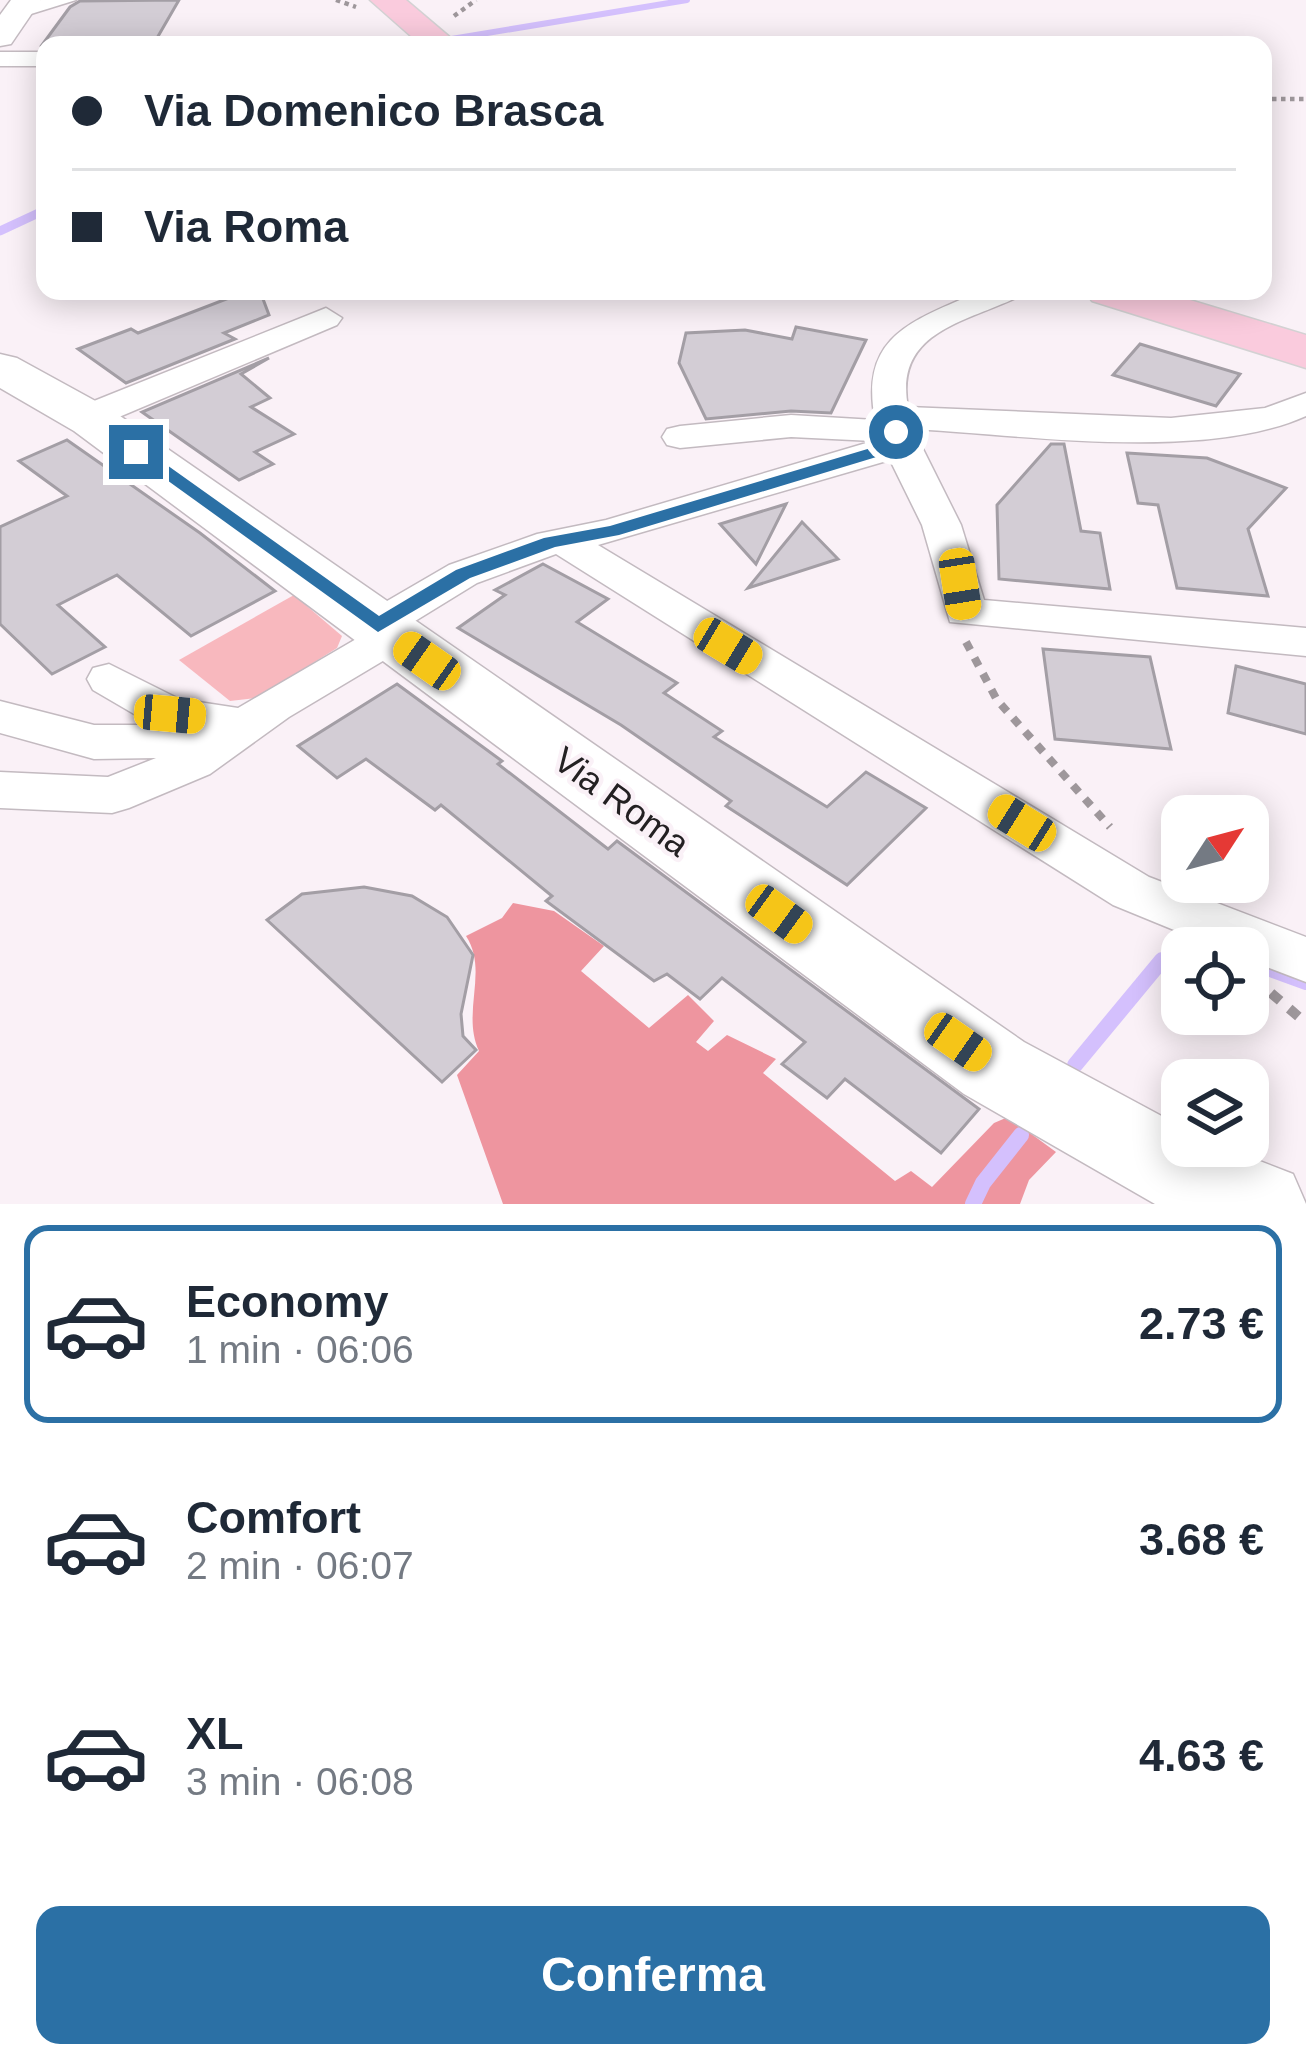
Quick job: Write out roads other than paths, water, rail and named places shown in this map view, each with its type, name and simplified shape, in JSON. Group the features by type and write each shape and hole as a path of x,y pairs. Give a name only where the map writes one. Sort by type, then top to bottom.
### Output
{"main road":[{"path":"386,0 431,36"},
{"path":"1137,300 1306,352"}],"street":[{"path":"15,16 66,0"},
{"path":"0,59 36,58"},
{"path":"982,300 919,328 900,348 887,379 896,431 937,504 956,557 965,611 1306,642"},
{"path":"87,417 326,317"},
{"name":"Via Roma","path":"0,368 87,417 994,1068 1177,1172 1261,1204"},
{"path":"680,437 791,426 896,431 1214,430 1268,421 1306,403"},
{"path":"0,790 112,795 193,762 463,574 562,540 612,531 896,431"},
{"path":"562,540 1132,891 1306,960"},
{"path":"109,680 170,714 237,731"},
{"path":"0,717 94,742 237,731"}],"waterway":[{"path":"469,36 687,0"},
{"path":"0,231 36,214"},
{"path":"1075,1065 1161,961"},
{"path":"1273,970 1306,982"},
{"path":"973,1204 983,1183 1021,1135"}]}
